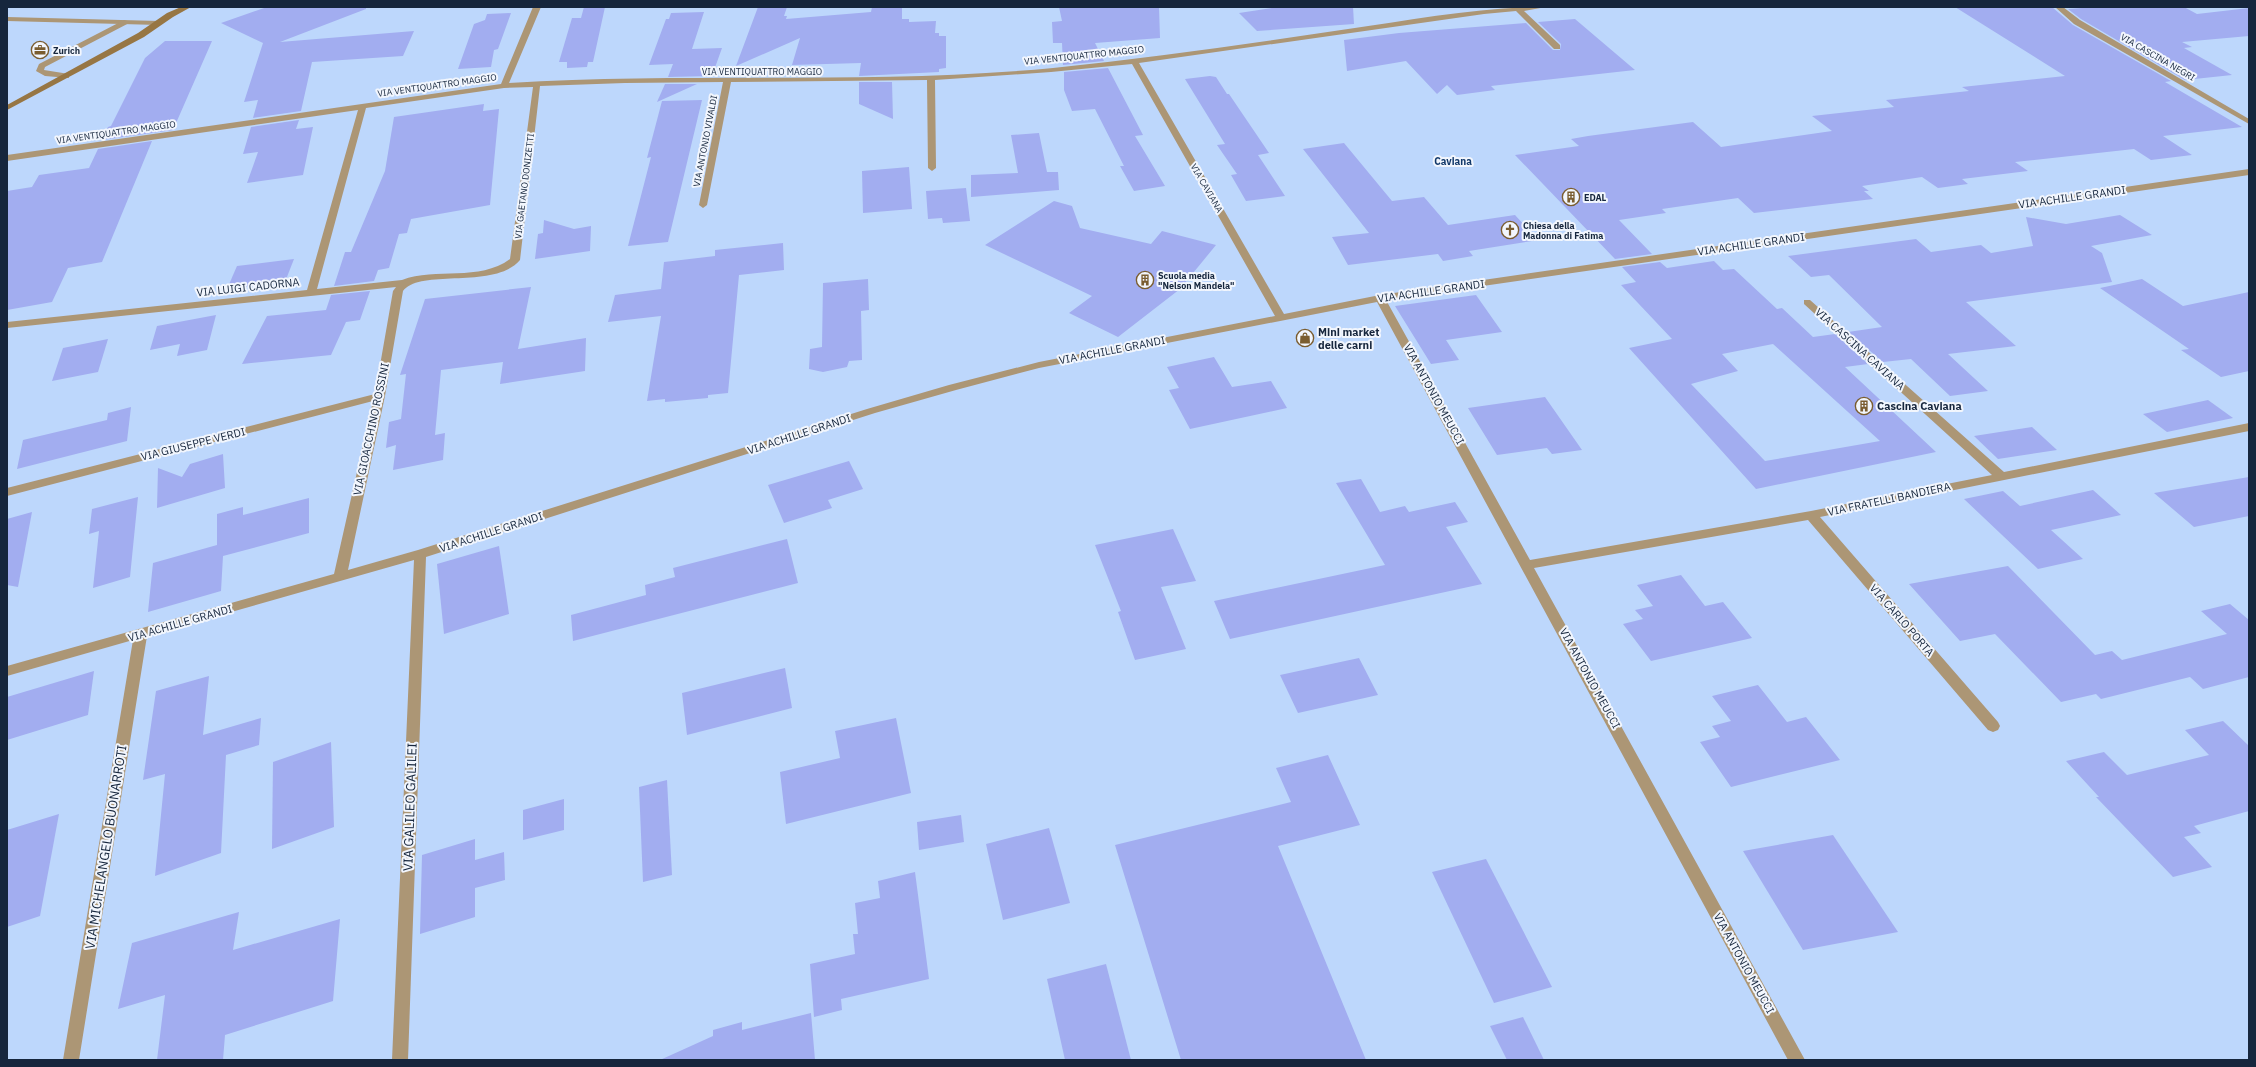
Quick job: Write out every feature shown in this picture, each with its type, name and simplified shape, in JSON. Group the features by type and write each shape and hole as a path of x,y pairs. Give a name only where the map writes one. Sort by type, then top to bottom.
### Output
{"main road":[{"path":"7,108 141,35 182,7"},
{"path":"170,15 187,7"}],"street":[{"path":"504,86 537,7"},
{"name":"VIA VENTIQUATTRO MAGGIO","path":"7,158 504,86 566,81 727,81 931,78 990,75 1134,60 1542,7"},
{"name":"VIA CASCINA NEGRI","path":"2059,7 2077,22 2249,122"},
{"path":"1518,9 1557,47"},
{"path":"7,18 159,23"},
{"path":"66,76 45,74 40,71 42,66 126,22"},
{"name":"VIA CAVIANA","path":"1134,60 1280,316"},
{"path":"931,78 932,168"},
{"name":"VIA ANTONIO VIVALDI","path":"703,205 727,81"},
{"name":"VIA GAETANO DONIZETTI","path":"490,272 505,268 515,260 537,84"},
{"path":"311,292 363,106"},
{"name":"VIA ACHILLE GRANDI","path":"7,671 420,554 953,387 1039,365 1280,316 1380,298 2249,172"},
{"name":"VIA LUIGI CADORNA","path":"7,325 404,283 414,279 490,272"},
{"name":"VIA GIOACCHINO ROSSINI","path":"340,576 380,396 398,291 404,283"},
{"name":"VIA ANTONIO MEUCCI","path":"1380,298 1528,564 1797,1060"},
{"name":"VIA CASCINA CAVIANA","path":"1807,302 2001,476"},
{"name":"VIA GIUSEPPE VERDI","path":"7,492 380,396"},
{"name":"VIA FRATELLI BANDIERA","path":"1528,564 1811,515 2249,427"},
{"name":"VIA CARLO PORTA","path":"1811,515 1993,726"},
{"name":"VIA GALILEO GALILEI","path":"400,1060 420,554"},
{"name":"VIA MICHELANGELO BUONARROTI","path":"71,1060 141,634"}],"building":[{"path":"267,7 366,7 366,9 280,42 414,31 403,56 312,62 301,111 253,118 258,100 244,102 263,43 221,23"},
{"path":"584,7 605,7 593,62 588,62 587,67 567,68 567,62 559,62 572,18 581,18"},
{"path":"758,7 787,7 784,16 787,16 786,19 871,12 872,7 902,7 902,19 909,19 909,22 936,21 935,33 939,33 939,36 946,36 946,68 939,69 939,72 859,76 861,63 792,65 800,38 736,66"},
{"path":"1059,7 1159,7 1160,38 1095,43 1104,61 1063,65 1062,43 1053,43 1052,22 1062,21"},
{"path":"1279,7 1353,7 1354,24 1257,31 1239,13"},
{"path":"1955,7 2052,7 2073,25 2171,81 2165,82 2242,127 2163,136 2192,155 2151,160 2134,149 2015,162 2028,171 1962,179 1968,184 1938,188 1922,177 1862,186 1869,191 1864,191 1873,199 1754,213 1738,198 1662,209 1666,213 1619,220 1652,254 1615,259 1515,155 1579,146 1571,139 1693,122 1721,147 1832,131 1812,116 1894,107 1886,100 1969,91 1962,87 2065,76"},
{"path":"2096,7 2184,7 2197,14 2249,8 2249,36 2182,42 2192,47 2184,48 2232,75 2185,80 2081,19 2068,9"},
{"path":"704,12 692,49 722,48 712,76 668,77 673,64 649,65 666,19 669,19 671,13"},
{"path":"511,13 498,49 494,50 491,67 458,69 474,24 485,20 487,14"},
{"path":"1575,19 1635,70 1491,86 1495,90 1457,95 1447,85 1437,94 1406,61 1347,71 1344,40 1399,33 1526,23 1553,50 1560,50 1561,44 1538,22"},
{"path":"165,41 212,41 173,130 102,140 108,127 111,126 145,58"},
{"path":"1108,68 1143,135 1135,136 1165,186 1134,191 1120,166 1124,166 1095,109 1072,111 1064,90 1064,72"},
{"path":"1210,76 1216,77 1269,153 1258,155 1285,196 1246,201 1231,175 1237,174 1217,145 1225,144 1185,79"},
{"path":"859,82 892,82 893,119 859,104"},
{"path":"665,84 697,84 657,102"},
{"path":"702,100 668,242 628,246 651,157 647,158 662,101"},
{"path":"484,104 483,111 499,109 490,205 411,219 407,233 399,234 389,268 378,270 374,281 334,286 345,252 351,252 385,171 394,117"},
{"path":"299,120 296,129 313,127 303,175 247,183 258,152 243,154 251,127"},
{"path":"1039,133 1047,172 1058,172 1059,190 971,197 971,175 1018,173 1011,135"},
{"path":"152,141 102,262 68,268 52,302 7,310 7,191 32,187 39,175 89,168 98,149"},
{"path":"1344,143 1392,201 1424,197 1448,225 1515,215 1538,240 1469,251 1473,256 1443,261 1438,254 1348,265 1332,237 1369,233 1303,149"},
{"path":"909,167 912,209 863,213 862,171"},
{"path":"966,188 970,221 943,223 942,218 928,219 926,191"},
{"name":"Scuola media \"Nelson Mandela\"","path":"1054,201 1072,206 1080,228 1151,244 1162,231 1216,245 1180,289 1118,337 1069,313 1092,296 985,245"},
{"path":"2120,215 2152,235 2091,246 2102,253 2112,282 1966,302 2016,346 1948,354 1988,391 1950,396 1911,359 1883,362 1848,332 1882,327 1829,275 1811,277 1788,256 1916,239 1931,252 1981,245 1991,253 2033,246 2026,217 2066,224"},
{"path":"544,220 574,229 591,226 590,251 535,259 538,234 543,233"},
{"path":"783,243 784,270 739,275 728,393 708,395 708,398 665,402 665,399 647,401 661,316 608,322 615,295 661,289 664,262 715,256 715,250"},
{"path":"294,259 285,282 227,289 237,266"},
{"name":"Cascina Caviana","path":"1714,261 1723,270 1734,269 1777,309 1782,308 1813,337 1835,334 1868,364 1845,367 1936,452 1756,489 1629,348 1672,339 1621,285 1636,282 1622,267 1660,262 1667,268","holes":["1773,344 1880,441 1765,461 1691,384 1738,371 1722,354"]},
{"path":"868,279 869,310 861,311 862,360 849,361 847,367 823,372 809,369 810,349 822,347 823,283"},
{"path":"2142,279 2183,306 2249,292 2249,371 2221,377 2181,350 2189,349 2100,288"},
{"path":"531,287 518,349 586,338 585,371 500,384 503,362 441,370 435,435 445,433 443,460 393,470 396,445 386,448 389,422 401,419 406,374 400,375 425,299"},
{"path":"370,291 360,320 346,322 331,355 242,364 267,316 326,310 331,295"},
{"path":"1476,295 1502,332 1446,340 1459,360 1431,364 1395,306"},
{"path":"216,315 207,350 177,356 180,344 150,350 157,326"},
{"path":"108,339 98,372 52,381 63,348"},
{"path":"1214,357 1232,387 1271,381 1287,408 1190,429 1169,390 1179,388 1167,367"},
{"path":"1545,397 1582,450 1552,454 1547,448 1497,455 1468,408"},
{"path":"2208,400 2233,418 2167,432 2143,414"},
{"path":"131,407 127,441 17,469 23,440 107,420 108,413"},
{"path":"2032,427 2057,450 1998,459 1974,436"},
{"path":"223,454 225,488 157,508 158,468 182,477 190,464"},
{"path":"849,461 863,489 828,500 832,508 784,523 768,485"},
{"path":"2249,477 2249,516 2194,527 2154,493"},
{"path":"1361,479 1380,512 1405,506 1409,512 1455,502 1468,522 1446,527 1482,584 1230,639 1214,601 1385,565 1336,483"},
{"path":"2093,490 2121,515 2051,530 2083,559 2038,569 1964,499 2003,491 2020,506"},
{"path":"138,497 130,577 93,588 99,531 89,534 92,509"},
{"path":"309,498 309,533 223,556 221,591 148,612 153,563 217,545 217,514 243,507 243,515"},
{"path":"32,512 18,587 7,585 7,519"},
{"path":"1173,529 1196,581 1161,587 1186,649 1135,660 1118,612 1121,611 1095,545"},
{"path":"787,539 798,583 573,641 571,615 646,595 645,585 675,577 673,568"},
{"path":"499,546 509,614 444,634 437,564"},
{"path":"2008,566 2095,655 2112,651 2122,660 2227,634 2201,611 2230,604 2249,620 2249,677 2203,689 2190,677 2101,699 2096,694 2061,702 1995,634 1960,641 1909,584"},
{"path":"1681,575 1705,606 1723,602 1752,638 1651,661 1623,624 1643,619 1635,610 1653,606 1637,585"},
{"path":"1359,658 1378,695 1298,713 1280,675"},
{"path":"785,668 792,708 687,735 682,693"},
{"path":"94,671 88,715 7,740 7,697"},
{"path":"209,676 203,735 261,718 259,745 226,755 221,853 155,876 165,774 143,780 156,691"},
{"path":"1758,685 1787,722 1806,717 1840,760 1731,787 1700,742 1720,737 1712,726 1731,721 1712,696"},
{"path":"896,718 911,793 786,824 780,772 840,758 835,731"},
{"path":"2223,721 2249,746 2249,811 2194,826 2201,833 2184,837 2212,867 2173,877 2096,797 2099,797 2066,761 2104,752 2127,775 2209,755 2185,730"},
{"path":"331,742 334,827 272,849 273,762"},
{"path":"1328,755 1360,825 1278,846 1366,1060 1181,1060 1115,845 1291,802 1276,768"},
{"path":"667,780 672,875 643,882 639,787"},
{"path":"564,799 564,830 523,840 523,810"},
{"path":"59,814 40,916 7,927 7,830"},
{"path":"961,815 964,842 919,850 917,822"},
{"path":"1049,828 1070,903 1003,920 986,844"},
{"path":"1833,835 1898,932 1803,950 1743,851"},
{"path":"475,839 475,860 504,852 505,880 475,888 475,917 420,934 422,855"},
{"path":"1486,859 1552,987 1494,1003 1432,872"},
{"path":"915,872 929,979 841,999 842,1010 814,1017 810,964 855,954 853,934 858,934 855,903 880,898 878,881"},
{"path":"239,912 233,950 340,919 333,1001 225,1035 223,1060 157,1060 165,995 118,1009 132,943"},
{"path":"1106,964 1131,1060 1065,1060 1047,979"},
{"path":"811,1013 815,1060 660,1060 713,1036 713,1030 742,1022 742,1030"},
{"path":"1523,1017 1544,1060 1507,1060 1490,1026"}],"place":[{"name":"Zurich","path":"40,50"},
{"name":"EDAL","path":"1571,197"},
{"name":"Chiesa della Madonna di Fatima","path":"1510,230"},
{"name":"Scuola media \"Nelson Mandela\"","path":"1145,280"},
{"name":"Mini market delle carni","path":"1305,338"},
{"name":"Cascina Caviana","path":"1864,406"}],"district":[{"name":"Caviana","path":"1453,161"}]}
